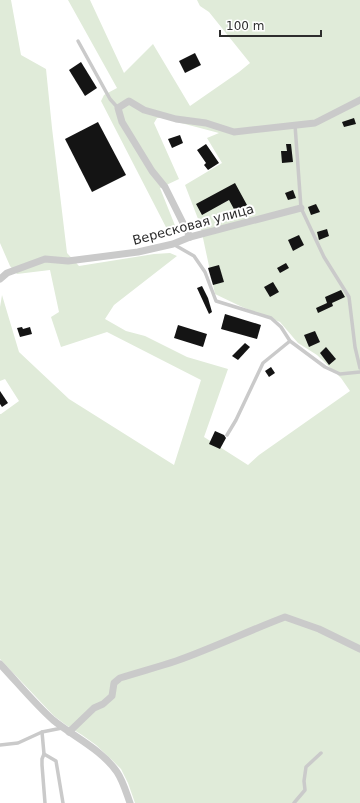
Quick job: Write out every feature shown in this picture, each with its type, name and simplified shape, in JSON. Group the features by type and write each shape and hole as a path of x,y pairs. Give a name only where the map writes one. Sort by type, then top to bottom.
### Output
{"street":[{"path":"190,237 165,187 152,171 122,122 118,108 129,102 144,110 176,119 206,123 234,132 315,123 360,100"},
{"name":"Вересковая улица","path":"0,279 7,273 45,259 68,261 138,252 173,244 190,237 300,208"},
{"path":"66,730 112,696 114,683 120,678 176,661 285,617 320,629 360,649"},
{"path":"0,664 52,718 66,730 93,748 111,764 124,785 130,803"}],"lane":[{"path":"78,41 110,99 118,108"},
{"path":"294,126 300,208 324,257 349,297 355,347 360,368"},
{"path":"173,244 194,256 205,272 216,301 271,318 281,327 290,341 325,367 340,374 360,372"},
{"path":"227,435 236,420 263,363 290,341"},
{"path":"0,745 18,743 42,732 66,730"},
{"path":"42,732 44,754 42,758 42,765 45,803"},
{"path":"294,803 305,790 304,781 306,767 321,753"},
{"path":"44,754 56,761 63,803"}],"green space":[{"path":"0,0 11,0 21,55 46,69 67,253 79,266 154,254 170,253 177,256 114,305 105,319 126,331 145,336 187,357 228,369 204,437 248,465 259,455 350,391 341,378 317,355 298,343 280,322 215,294 200,224 185,185 222,163 207,138 219,133 157,118 154,123 179,179 160,188 176,228 170,235 101,101 104,95 117,88 68,0 90,0 124,73 153,44 190,106 250,63 209,12 200,6 197,0 360,0 360,803 135,803 121,769 96,745 54,716 0,659 0,414 19,401 5,379 0,381 0,307 2,295 19,352 69,399 174,465 201,380 107,332 61,347 51,317 59,312 50,270 17,274 10,266 0,243"}],"building":[{"path":"195,53 201,65 185,73 179,61"},
{"path":"81,62 97,88 85,96 69,70"},
{"path":"354,118 356,124 344,127 342,122"},
{"path":"98,122 126,175 92,192 65,139"},
{"path":"180,135 183,143 172,148 168,139"},
{"path":"206,144 219,163 208,170 204,165 206,163 197,150"},
{"path":"286,144 291,144 293,162 282,163 281,151 287,151"},
{"path":"235,183 247,205 235,211 229,200 202,215 196,204"},
{"path":"293,190 296,198 288,200 285,193"},
{"path":"316,204 320,212 311,215 308,207"},
{"path":"327,229 329,236 319,240 317,232"},
{"path":"299,235 304,245 293,251 288,240"},
{"path":"286,263 289,268 280,273 277,268"},
{"path":"219,265 224,282 213,285 208,268"},
{"path":"273,282 279,292 270,297 264,287"},
{"path":"202,286 208,298 212,312 209,314 197,288"},
{"path":"341,290 345,297 332,303 333,306 318,313 316,308 327,303 325,297"},
{"path":"225,314 261,325 257,339 221,329"},
{"path":"178,325 207,334 203,347 174,338"},
{"path":"22,327 23,329 30,327 32,334 20,337 17,328"},
{"path":"315,331 320,342 309,347 304,335"},
{"path":"245,343 250,347 238,360 232,356"},
{"path":"326,347 336,359 329,365 320,353"},
{"path":"271,367 275,373 269,377 265,371"},
{"path":"0,391 8,403 2,407 0,404"},
{"path":"215,431 224,435 226,438 220,449 209,444"}]}
